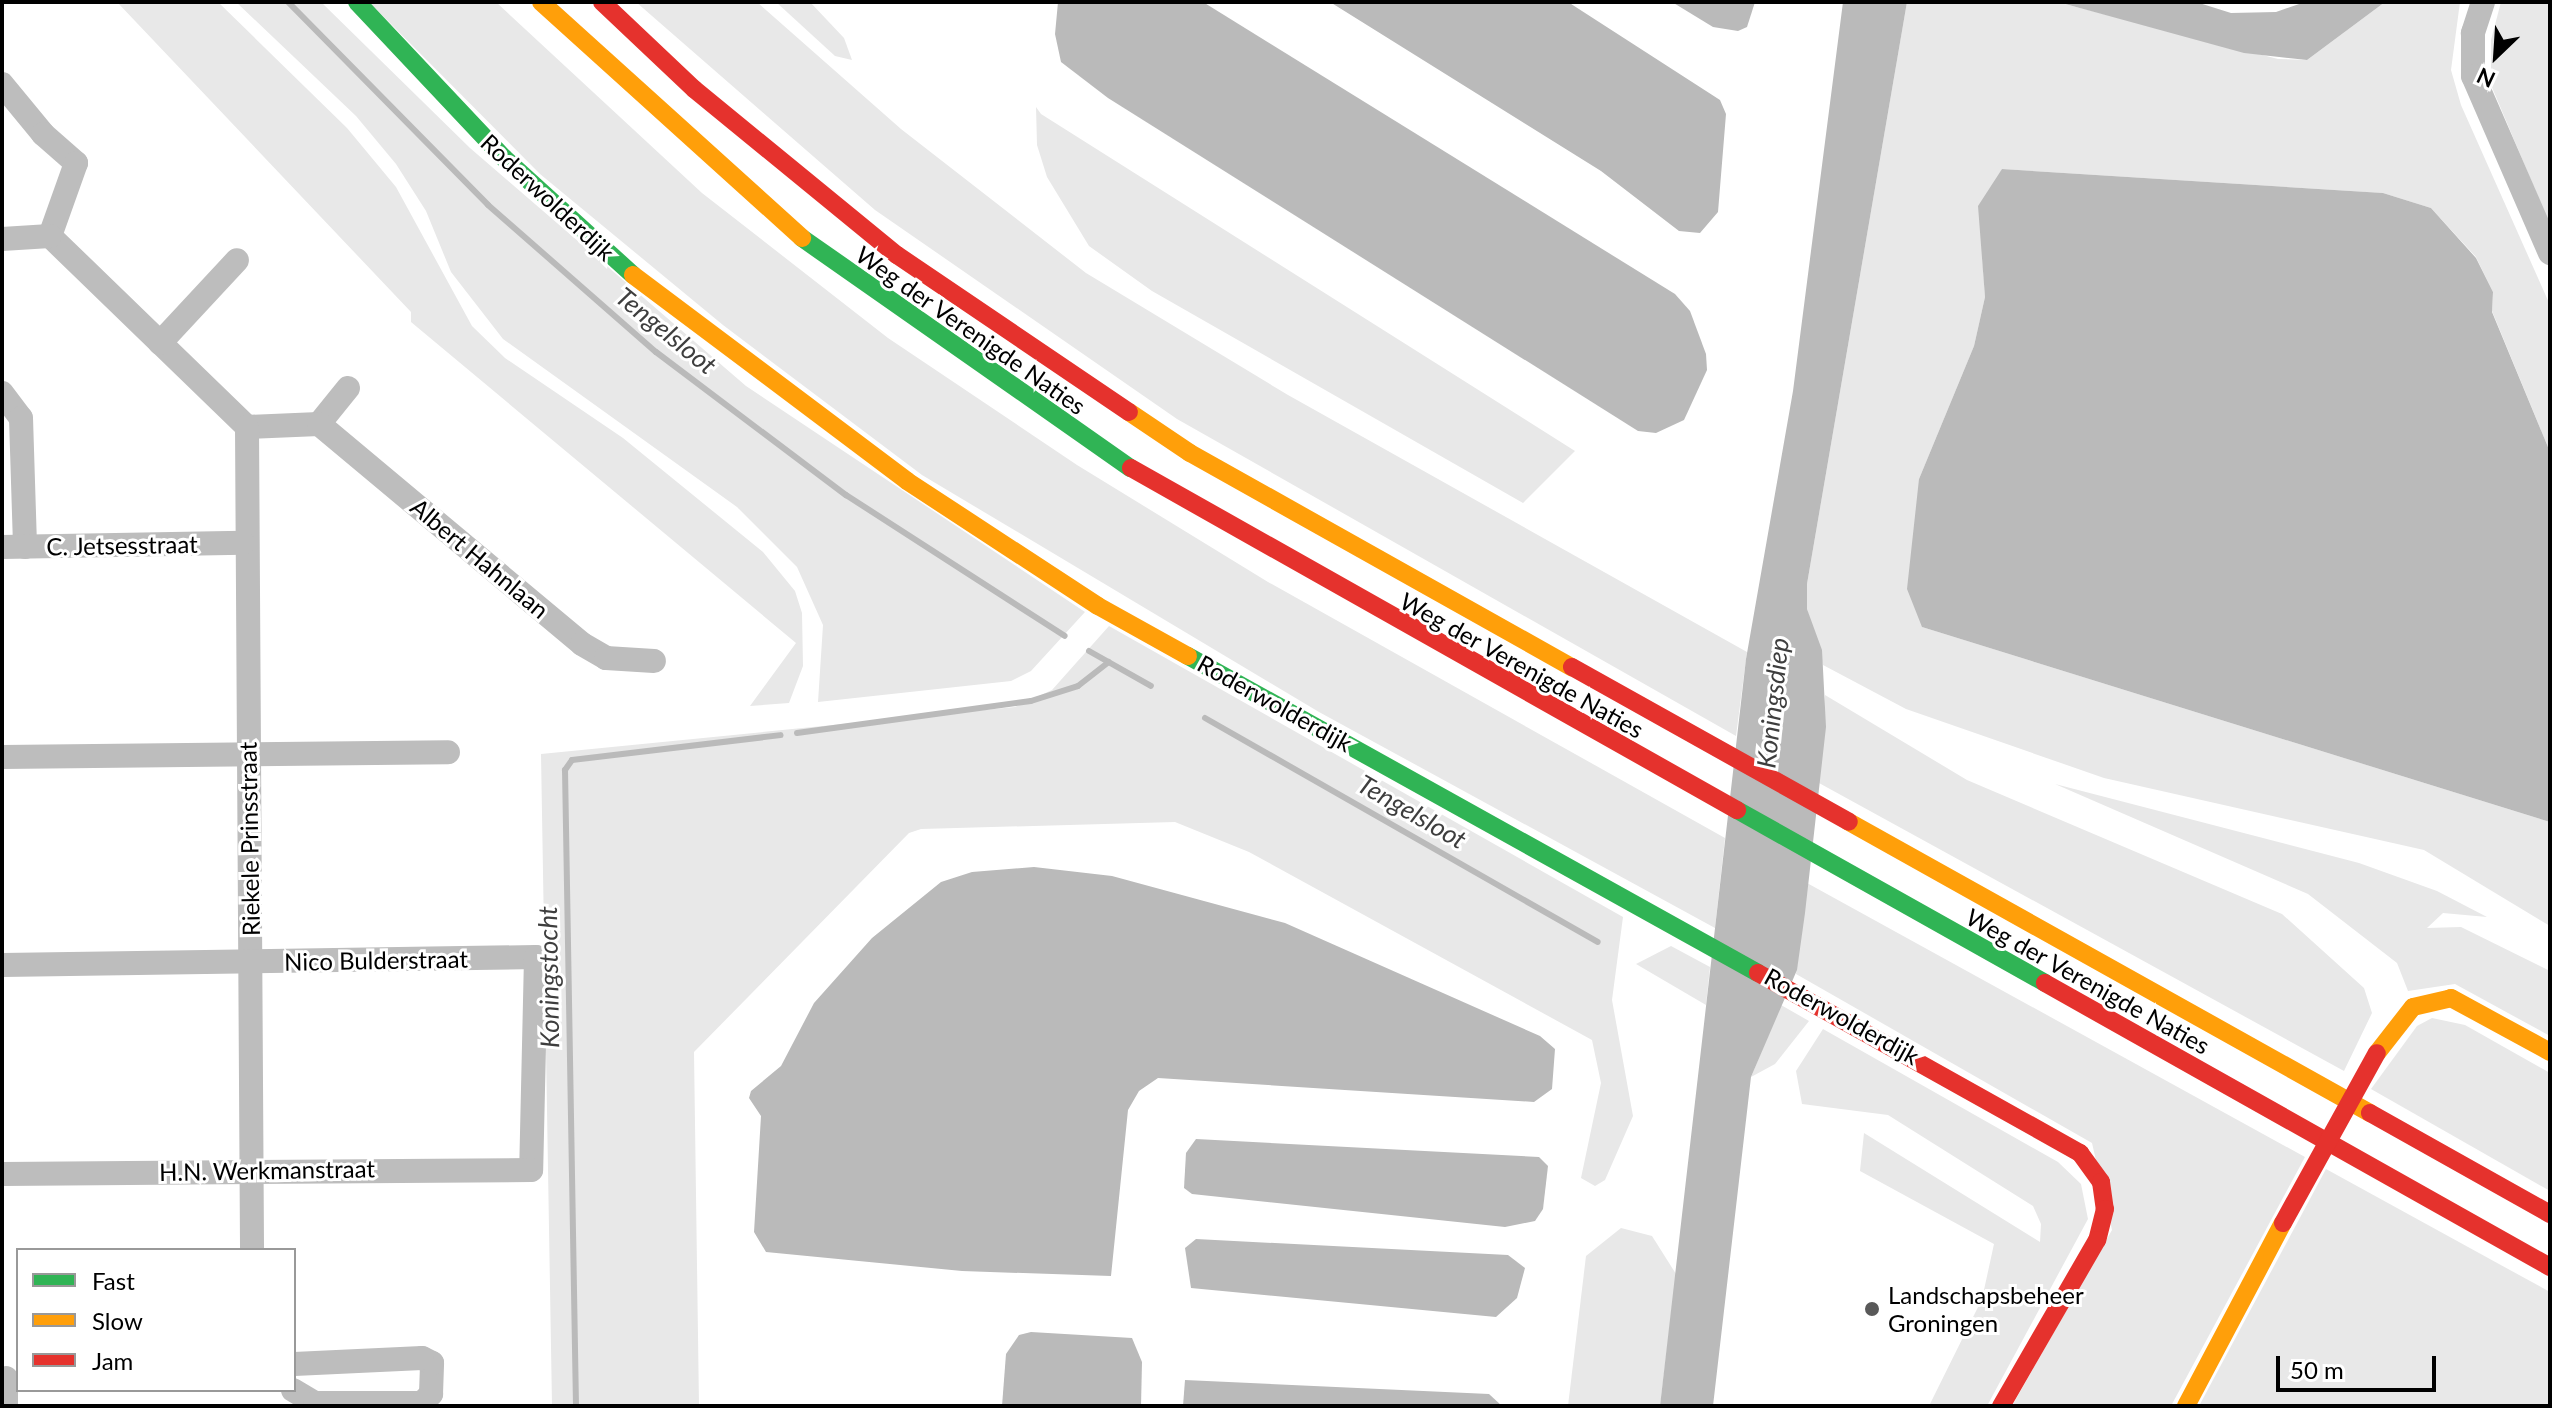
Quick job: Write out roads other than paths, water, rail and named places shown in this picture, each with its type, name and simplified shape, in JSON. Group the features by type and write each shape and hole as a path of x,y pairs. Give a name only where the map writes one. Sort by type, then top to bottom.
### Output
{"main road":[{"name":"Roderwolderdijk","path":"357,2 504,158 660,299 907,481 1098,606 1705,939 2080,1153 2101,1182 2105,1209 2097,1240 2001,1406"},
{"name":"Weg der Verenigde Naties","path":"541,2 721,171 989,376 1220,522 2550,1267"},
{"name":"Weg der Verenigde Naties","path":"602,2 808,186 1081,383 1289,511 2550,1214"},
{"path":"2186,1406 2377,1053 2413,1007 2451,998 2550,1052"}],"street":[{"path":"2483,2 2473,33 2473,76 2550,253"},
{"path":"2,84 43,134 76,163 50,236"},
{"path":"2,239 50,236 247,427 319,424 348,388"},
{"path":"160,343 237,260"},
{"path":"2,393 21,418 13,547"},
{"name":"Albert Hahnlaan","path":"319,424 582,644 606,658 654,661"},
{"name":"Riekele Prinsstraat","path":"247,427 243,543 254,1171 252,1248"},
{"name":"C. Jetsesstraat","path":"13,547 243,543"},
{"path":"2,757 448,752"},
{"name":"Nico Bulderstraat","path":"2,965 536,957 531,1170"},
{"name":"H.N. Werkmanstraat","path":"2,1174 531,1170"},
{"path":"296,1364 422,1358 432,1363 431,1394 422,1403 315,1403 296,1392"},
{"path":"6,1406 9,1377"}],"water":[{"path":"1058,2 1203,2 1675,294 1690,311 1706,354 1707,370 1684,420 1656,433 1638,431 1108,98 1061,62 1055,34"},
{"path":"1330,2 1568,2 1720,100 1726,114 1718,212 1700,233 1679,231 1601,171"},
{"path":"1672,2 1755,2 1747,27 1738,31 1713,27"},
{"name":"Koningsdiep","path":"1843,2 1907,2 1807,584 1807,609 1822,650 1826,727 1805,913 1797,970 1751,1077 1713,1406 1660,1406 1746,659 1793,391"},
{"path":"2058,2 2196,2 2231,13 2276,12 2305,2 2385,2 2307,60 2244,53"},
{"path":"2002,169 2383,193 2431,208 2476,258 2493,292 2492,312 2550,452 2550,822 1922,627 1907,589 1919,479 1974,346 1985,297 1978,206"},
{"path":"1034,867 1112,876 1285,923 1540,1036 1555,1049 1552,1089 1534,1102 1158,1078 1139,1091 1128,1110 1111,1276 962,1271 766,1252 754,1232 761,1116 749,1098 751,1091 781,1066 814,1003 872,938 941,882 972,872"},
{"path":"1196,1139 1539,1157 1548,1166 1543,1209 1535,1221 1505,1227 1192,1194 1184,1188 1186,1153"},
{"path":"1196,1239 1508,1255 1525,1268 1517,1298 1496,1317 1191,1288 1185,1248"},
{"path":"1031,1332 1132,1338 1142,1362 1141,1406 1002,1406 1006,1354 1019,1335"},
{"path":"1185,1380 1489,1394 1502,1406 1183,1406"}],"waterway":[{"name":"Tengelsloot","path":"288,2 488,205 656,352 846,495 1065,636"},
{"name":"Tengelsloot","path":"1089,651 1151,686"},
{"name":"Koningstocht","path":"797,733 1031,701 1078,686 1109,662"},
{"name":"Tengelsloot","path":"1205,718 1598,942"},
{"name":"Koningstocht","path":"576,1406 565,770 572,760 781,735"}],"place":[{"name":"Landschapsbeheer Groningen","path":"1872,1309"}]}
